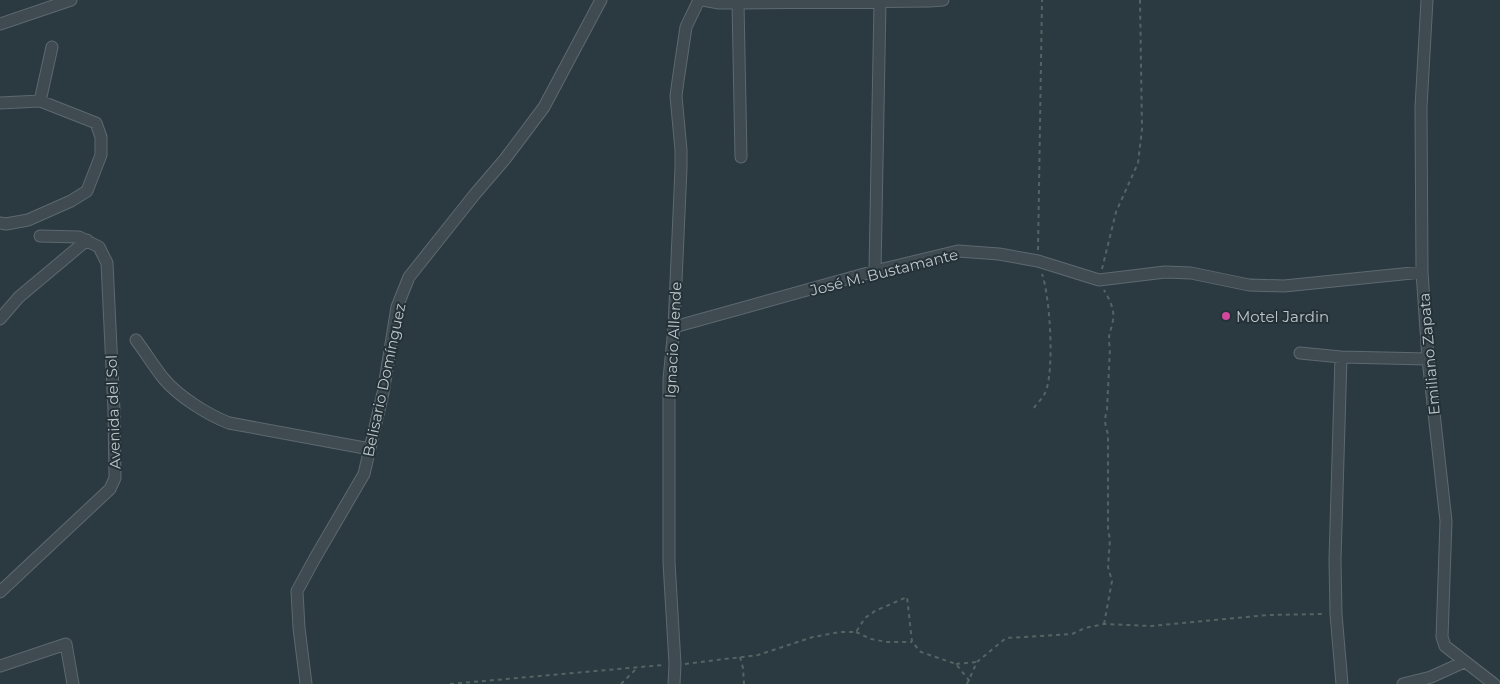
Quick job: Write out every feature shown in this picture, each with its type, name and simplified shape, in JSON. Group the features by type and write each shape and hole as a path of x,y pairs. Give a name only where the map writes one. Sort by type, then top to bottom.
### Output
{"street":[{"path":"0,24 71,0"},
{"name":"Belisario Domínguez","path":"306,684 299,628 298,591 319,550 364,474 383,393 397,307 409,277 505,159 544,107 601,0"},
{"name":"Ignacio Allende","path":"674,684 675,664 669,562 669,379 674,327 681,168 676,96 686,27 699,0"},
{"path":"703,0 738,3 943,0"},
{"name":"Emiliano Zapata","path":"1427,0 1420,107 1422,272 1428,359 1446,521 1442,636 1445,646 1494,684"},
{"path":"876,271 880,2"},
{"path":"738,3 741,157"},
{"path":"40,102 52,47"},
{"path":"0,103 40,102 96,123 101,137 102,155 86,191 71,201 28,220 6,224 0,223"},
{"path":"0,318 19,297 87,240 79,237 40,236"},
{"name":"Avenida del Sol","path":"0,592 110,489 115,478 107,263 98,246 87,240"},
{"name":"José M. Bustamante","path":"674,327 876,271 958,252 999,254 1038,261 1099,280 1165,272 1191,273 1249,285 1284,286 1422,272"},
{"path":"136,340 165,380 192,403 215,418 229,423 370,449"},
{"path":"1300,352 1340,357 1428,359"},
{"path":"1340,357 1335,560 1336,614 1342,684"},
{"path":"0,666 66,644 73,684"},
{"path":"1403,684 1432,677 1464,662"}],"path":[{"path":"1034,408 1046,393 1050,367 1050,321 1044,280 1038,261 1042,0"},
{"path":"1104,624 1112,580 1108,567 1110,539 1108,530 1108,434 1105,426 1105,417 1110,348 1108,339 1113,320 1112,303 1099,280 1116,212 1138,163 1142,129 1140,0"},
{"path":"856,632 865,618 875,611 907,597 912,642 921,652 956,664 977,662"},
{"path":"966,684 970,680 977,662 1006,638 1072,634 1084,628 1104,624 1151,626 1268,615 1336,614"},
{"path":"450,684 758,655 813,637 840,632 856,632 871,639 887,642 912,642"},
{"path":"740,657 744,684"},
{"path":"956,664 972,684"},
{"path":"621,684 638,667"}],"place":[{"name":"Motel Jardin","path":"1226,316"}]}
